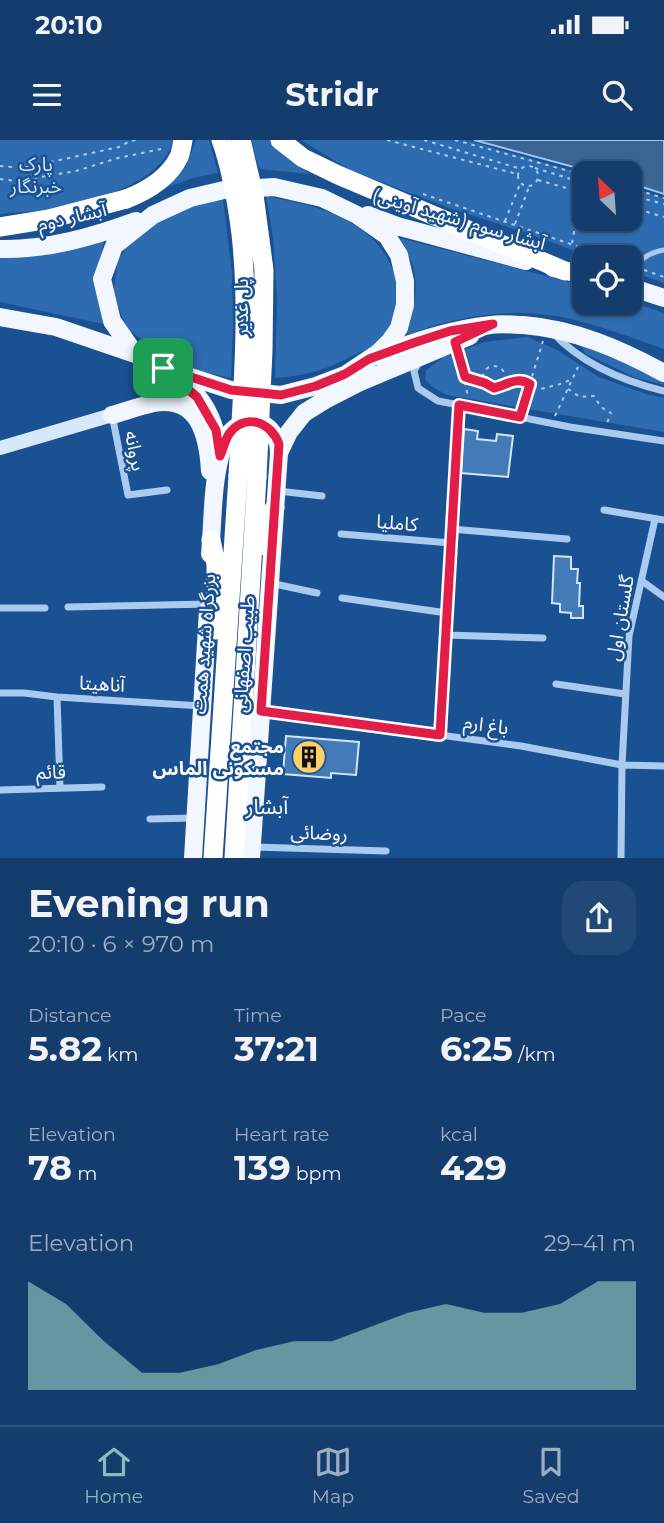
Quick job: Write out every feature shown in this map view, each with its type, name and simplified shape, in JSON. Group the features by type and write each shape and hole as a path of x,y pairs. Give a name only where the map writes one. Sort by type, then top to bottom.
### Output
{"highway":[{"name":"پل غدیر","path":"221,140 237,201 245,273 248,476"},
{"name":"پل غدیر","path":"241,140 254,194 264,270 263,351 248,476"},
{"path":"280,140 303,159 565,271"},
{"path":"0,227 49,219 144,192 164,177 179,156 179,144"},
{"name":"بزرگراه شهید همت","path":"212,858 223,693 248,476"},
{"path":"248,476 252,706"},
{"path":"234,858 256,673 268,520 276,499"},
{"path":"211,540 216,564 215,656 223,693"}],"main road":[{"path":"0,317 56,327 135,354 163,368 231,390 281,395 345,374 378,353 390,341 398,328 405,305 405,281 399,255 387,236 357,215 322,198 274,187 224,190 190,198 153,215 114,246 102,279 112,321 135,354"},
{"name":"آبشار سوم (شهید آوینی)","path":"322,198 397,226 572,272"},
{"name":"آبشار دوم","path":"0,249 19,250 61,244 98,235 153,215"},
{"path":"642,291 664,298"},
{"path":"369,359 450,331 493,324 548,327 586,337 633,356 664,373"},
{"path":"279,453 289,432 304,414 326,400 358,383 493,324"},
{"path":"633,356 664,362"},
{"path":"112,415 161,392 165,383 163,368"},
{"path":"163,368 197,397 216,430 220,456"},
{"path":"0,448 156,403 178,404 191,412 200,424 209,446 213,503"},
{"path":"220,456 229,433 244,423 253,422 262,424 276,435 279,453"},
{"name":"طبیب اصفهانی","path":"251,853 252,706 270,583 279,453"},
{"name":"طبیب اصفهانی","path":"193,858 213,503 220,456"}],"street":[{"path":"548,327 562,343 582,358 621,377 664,391"},
{"path":"423,356 414,371 418,388 439,401 664,441"},
{"path":"440,735 459,405"},
{"name":"پروانه","path":"112,415 128,495 167,490"},
{"path":"276,499 322,496"},
{"path":"604,510 664,520"},
{"name":"گلستان اول","path":"621,858 622,765 629,636 654,519"},
{"path":"452,529 567,539"},
{"name":"کاملیا","path":"341,534 451,543"},
{"path":"642,581 664,597"},
{"path":"270,583 317,593"},
{"path":"342,598 447,613"},
{"path":"68,607 208,604"},
{"path":"0,608 45,608"},
{"path":"445,635 543,638"},
{"path":"556,684 625,694"},
{"name":"آناهیتا","path":"0,693 203,706"},
{"path":"57,697 60,787"},
{"name":"باغ ارم","path":"252,706 521,746 622,765 664,766"},
{"name":"قائم","path":"0,790 102,787"},
{"path":"150,819 195,818"},
{"name":"روضائی","path":"251,853 386,851"}],"lane":[{"path":"642,260 652,252 664,250"}],"path":[{"path":"0,166 23,168 119,147 130,140 136,140"},
{"path":"387,140 517,174"},
{"path":"424,140 521,169"},
{"path":"455,140 572,172"},
{"path":"0,179 17,181 76,171 179,144"},
{"path":"517,174 521,169 530,166 572,179"},
{"path":"514,225 530,186 537,180 537,173 530,166"},
{"path":"505,222 521,183 517,174"},
{"path":"537,180 572,190"},
{"path":"521,183 530,186"},
{"path":"419,192 575,245"},
{"path":"642,192 664,198"},
{"path":"642,198 664,204"},
{"path":"642,210 664,216"},
{"path":"572,244 575,231"},
{"path":"642,269 664,277"},
{"path":"520,417 548,327"},
{"path":"455,342 470,407"},
{"path":"552,423 582,358"},
{"path":"485,383 485,370 495,366 504,372 505,380 501,386"},
{"path":"465,377 494,388 523,380 541,389 573,378"},
{"path":"568,389 580,397 594,396 601,407 611,413 602,431"}],"green space":[{"name":"پارک خبرنگار","path":"0,140 173,140 167,155 156,168 125,188 70,205 0,214"},
{"path":"196,140 209,140 218,173 165,188 186,167"},
{"path":"249,140 270,140 310,174 260,169"},
{"path":"301,140 466,140 572,171 572,231 642,231 642,192 664,198 664,283 642,275 642,245 572,245 572,250 449,208 350,170"},
{"path":"266,196 312,206 334,214 356,226 382,250 396,281 397,298 387,330 373,346 317,371 275,378 277,300 273,237"},
{"path":"223,200 232,273 231,378 199,371 154,350 126,327 113,293 118,260 135,235 167,214 196,204"},
{"path":"400,238 572,283 572,315 642,315 642,305 664,313 664,349 583,322 530,313 468,318 407,335 415,299 412,263"},
{"path":"100,240 104,243 96,289 103,324 0,302 0,256"},
{"path":"528,337 557,350 599,377 664,398 664,432 447,395 431,386 425,379 426,370 444,357 485,342"},
{"path":"580,344 587,344 664,381 664,385 636,378 586,354"}],"shaded area":[{"path":"474,140 664,140 664,194 642,187 642,161 572,161 572,167"}],"building":[{"path":"464,429 478,431 477,439 496,441 497,434 513,436 508,477 461,473"},
{"path":"554,556 571,557 571,569 578,569 579,606 583,606 583,618 571,618 571,613 560,612 560,604 552,603"},
{"name":"مجتمع مسکونی الماس","path":"286,736 359,742 356,775 331,773 331,778 283,774"}],"place":[{"name":"مجتمع مسکونی الماس","path":"309,757"}],"district":[{"name":"آبشار","path":"267,806"}],"route":[{"path":"493,324 455,342 465,377 494,388 523,380 530,384 520,417 459,405 440,735 261,711 279,444 276,435 262,424 244,423 229,433 220,456 216,430 207,412 197,397 163,368 231,390 281,395 316,386 345,374 369,359 416,342 450,331 493,324"}]}
